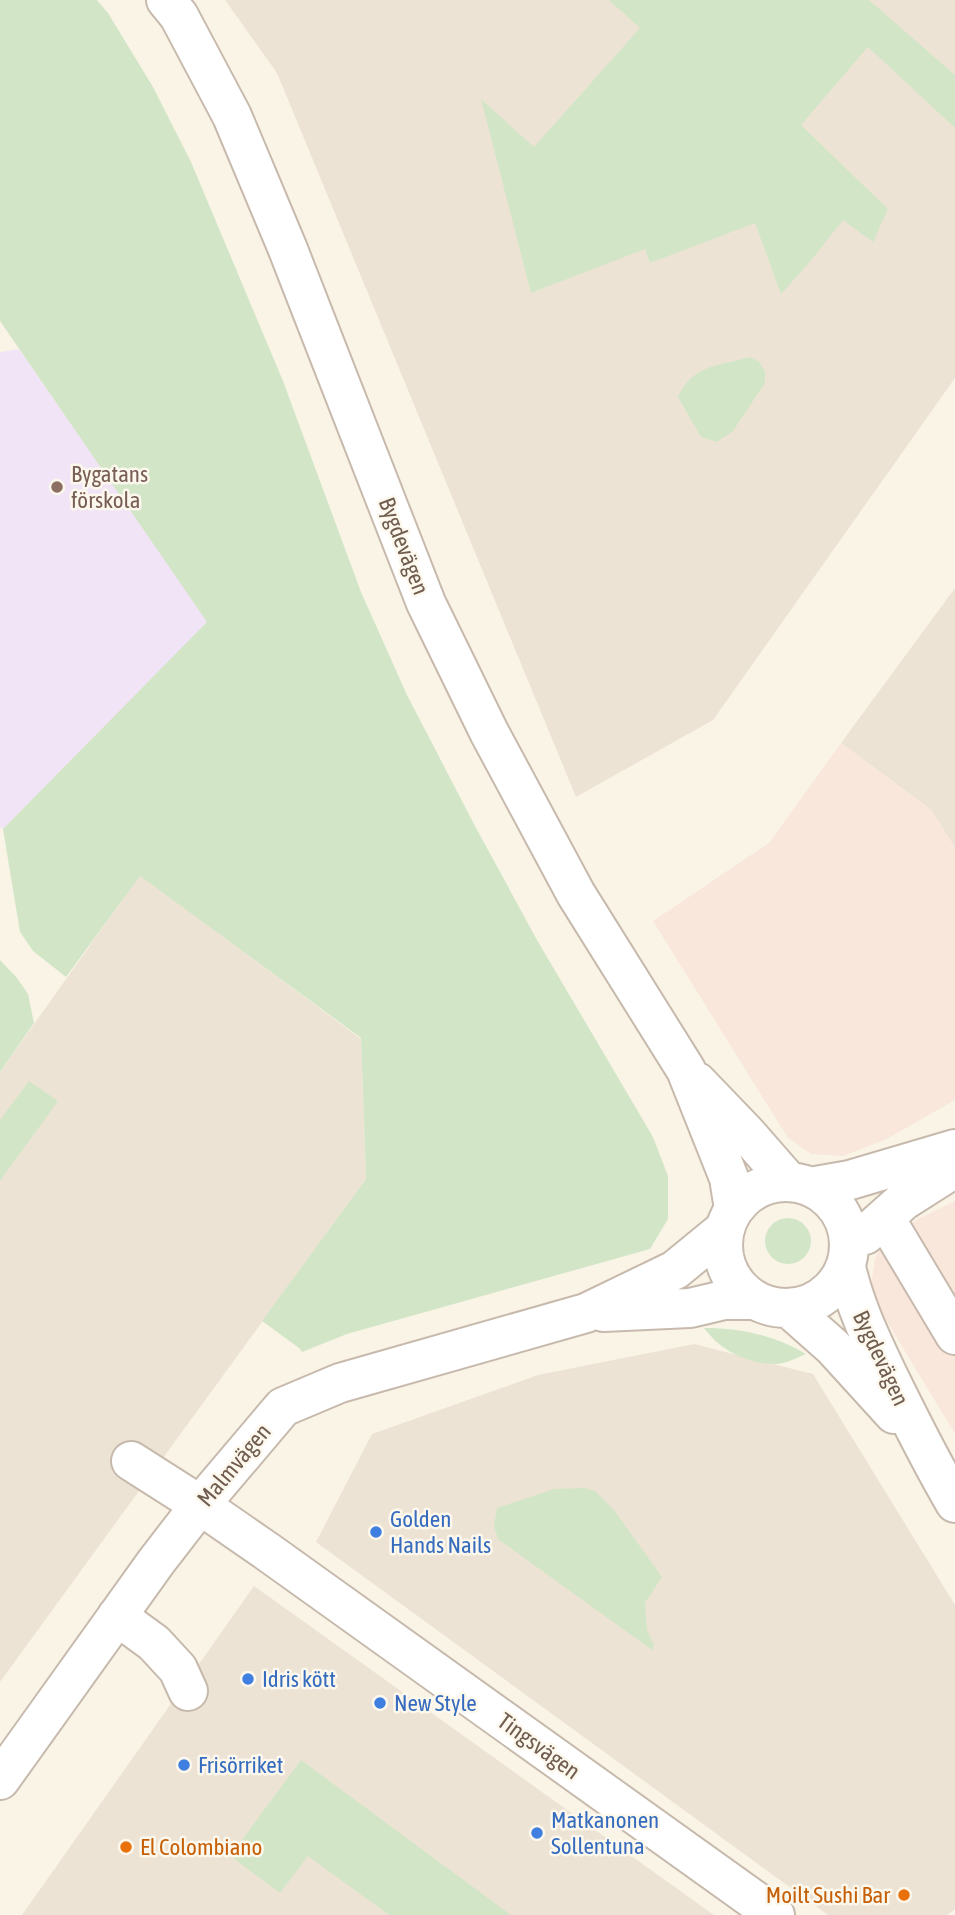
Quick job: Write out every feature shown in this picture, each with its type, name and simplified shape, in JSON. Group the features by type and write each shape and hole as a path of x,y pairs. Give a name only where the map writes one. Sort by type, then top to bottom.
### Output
{"street":[{"name":"Bygdevägen","path":"166,0 180,16 232,116 287,247 426,603 489,732 576,894 686,1070 729,1178 729,1219"},
{"name":"Bygdevägen","path":"686,1070 799,1184"},
{"path":"955,1149 850,1180 767,1184 755,1190 729,1219 723,1251 727,1270 737,1285 772,1304 823,1299 835,1286 848,1257 885,1218 903,1201 955,1168"},
{"path":"799,1184 829,1198 843,1215 847,1226 848,1257"},
{"path":"885,1218 955,1335"},
{"name":"Malmvägen","path":"0,1780 200,1505 283,1407 340,1383 586,1313 675,1270 729,1219"},
{"name":"Bygdevägen","path":"848,1257 853,1297 865,1327 922,1446 955,1503"},
{"name":"Malmvägen","path":"586,1313 690,1308 724,1300 772,1304"},
{"name":"Bygdevägen","path":"772,1304 833,1347 922,1446"},
{"name":"Tingsvägen","path":"131,1461 200,1505 775,1915"},
{"path":"117,1616 153,1643 178,1669 188,1690"}],"shaded area":[{"path":"225,0 955,0 955,378 713,720 576,797 277,73"},
{"name":"Bygatans förskola","path":"19,349 208,622 3,829 0,827 0,352"},
{"path":"955,588 955,848 931,810 841,743"},
{"path":"841,743 931,810 955,848 955,1100 885,1140 843,1156 811,1154 788,1138 653,921 769,843"},
{"path":"140,875 361,1039 366,1179 0,1682 0,1072"},
{"path":"955,1201 955,1434 883,1315 871,1287 875,1258 886,1241 918,1219"},
{"path":"694,1344 813,1374 955,1605 955,1909 947,1915 828,1915 316,1542 372,1434 538,1375"},
{"path":"254,1586 714,1915 22,1915"}],"green space":[{"path":"0,0 97,0 108,13 153,87 191,162 283,381 361,592 407,695 537,940 653,1137 668,1176 668,1219 650,1249 347,1334 302,1352 262,1321 366,1179 361,1038 140,876 66,977 33,951 20,932 3,829 207,622 0,321"},
{"path":"609,0 869,0 955,75 955,128 868,47 801,125 888,209 873,242 843,220 781,294 755,223 650,263 645,249 531,293 481,99 534,147 640,28"},
{"path":"750,357 759,362 765,371 765,383 733,431 717,442 701,437 678,397 684,386 699,372 708,368"},
{"path":"0,960 28,994 34,1023 0,1072"},
{"path":"29,1081 58,1101 0,1181 0,1120"},
{"path":"788,1218 804,1225 811,1241 804,1257 788,1264 772,1257 765,1241 772,1225"},
{"path":"704,1328 731,1329 756,1334 782,1342 806,1354 779,1364 754,1361 726,1349"},
{"path":"584,1488 595,1491 614,1510 662,1577 645,1603 647,1630 654,1645 652,1650 498,1539 494,1526 497,1508 554,1489"},
{"path":"301,1760 511,1915 389,1915 308,1856 280,1893 230,1856"}],"place":[{"name":"Bygatans förskola","path":"57,487"},
{"name":"Golden Hands Nails","path":"376,1532"},
{"name":"Idris kött","path":"248,1679"},
{"name":"New Style","path":"380,1703"},
{"name":"Frisörriket","path":"184,1765"},
{"name":"Matkanonen Sollentuna","path":"537,1833"},
{"name":"El Colombiano","path":"126,1847"},
{"name":"Moilt Sushi Bar","path":"904,1895"}]}
